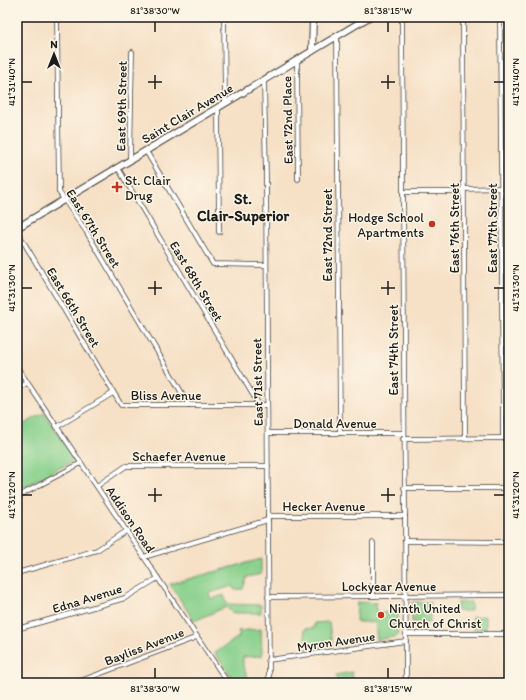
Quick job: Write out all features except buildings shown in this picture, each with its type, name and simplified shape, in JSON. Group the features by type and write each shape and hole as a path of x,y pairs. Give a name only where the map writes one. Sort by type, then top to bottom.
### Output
{"main road":[{"path":"312,51 313,17"},
{"name":"Saint Clair Avenue","path":"17,230 130,160 369,17"}],"street":[{"name":"East 67th Street","path":"57,17 59,192 86,231 189,404"},
{"path":"224,17 225,103"},
{"name":"East 74th Street","path":"402,17 403,439 406,683"},
{"name":"East 76th Street","path":"463,17 465,439"},
{"name":"East 77th Street","path":"500,17 504,438"},
{"name":"East 72nd Street","path":"337,36 340,433"},
{"name":"East 69th Street","path":"130,160 132,52"},
{"name":"East 72nd Place","path":"297,60 298,180"},
{"name":"East 71st Street","path":"264,80 269,683"},
{"path":"218,108 219,232"},
{"name":"East 69th Street","path":"146,151 213,264 266,265"},
{"name":"East 68th Street","path":"118,168 259,404"},
{"path":"403,192 458,192 463,189 502,191 509,193"},
{"name":"East 66th Street","path":"17,230 113,393"},
{"name":"Addison Road","path":"17,367 228,683"},
{"path":"17,389 28,383"},
{"name":"Bliss Avenue","path":"57,427 113,393 121,404 267,405"},
{"name":"Donald Avenue","path":"268,433 403,433"},
{"path":"403,439 509,438"},
{"path":"17,497 81,463"},
{"name":"Schaefer Avenue","path":"97,486 126,466 268,466"},
{"path":"404,488 509,488"},
{"name":"Hecker Avenue","path":"144,557 268,518 405,516"},
{"path":"17,573 97,550 126,530"},
{"path":"405,541 509,542"},
{"path":"373,543 373,596"},
{"name":"Edna Avenue","path":"17,629 125,598 158,578"},
{"name":"Lockyear Avenue","path":"268,597 509,595"},
{"path":"406,634 509,634"},
{"name":"Bayliss Avenue","path":"75,683 197,637"},
{"name":"Myron Avenue","path":"268,660 406,641"}],"green space":[{"path":"507,273 509,273 509,313 507,313"},
{"path":"44,413 75,460 19,490 17,487 17,428"},
{"path":"261,559 261,574 247,577 243,589 235,590 233,586 209,593 211,599 224,595 227,604 261,605 261,613 232,613 226,607 194,621 170,584"},
{"path":"357,602 376,603 377,613 398,612 398,636 377,640 375,622 356,622"},
{"path":"412,602 430,602 430,622 412,622"},
{"path":"471,602 471,611 457,611 457,603"},
{"path":"486,616 486,629 472,629 472,617"},
{"path":"329,622 332,646 307,650 304,629 314,628 314,623"},
{"path":"261,629 262,656 243,657 243,666 248,678 236,683 215,653 240,636 238,631"},
{"path":"352,672 354,683 337,683 336,675"}],"place":[{"name":"St. Clair Drug","path":"117,187"},
{"name":"Hodge School Apartments","path":"432,224"},
{"name":"Ninth United Church of Christ","path":"381,615"}],"district":[{"name":"St. Clair-Superior","path":"243,208"}]}
